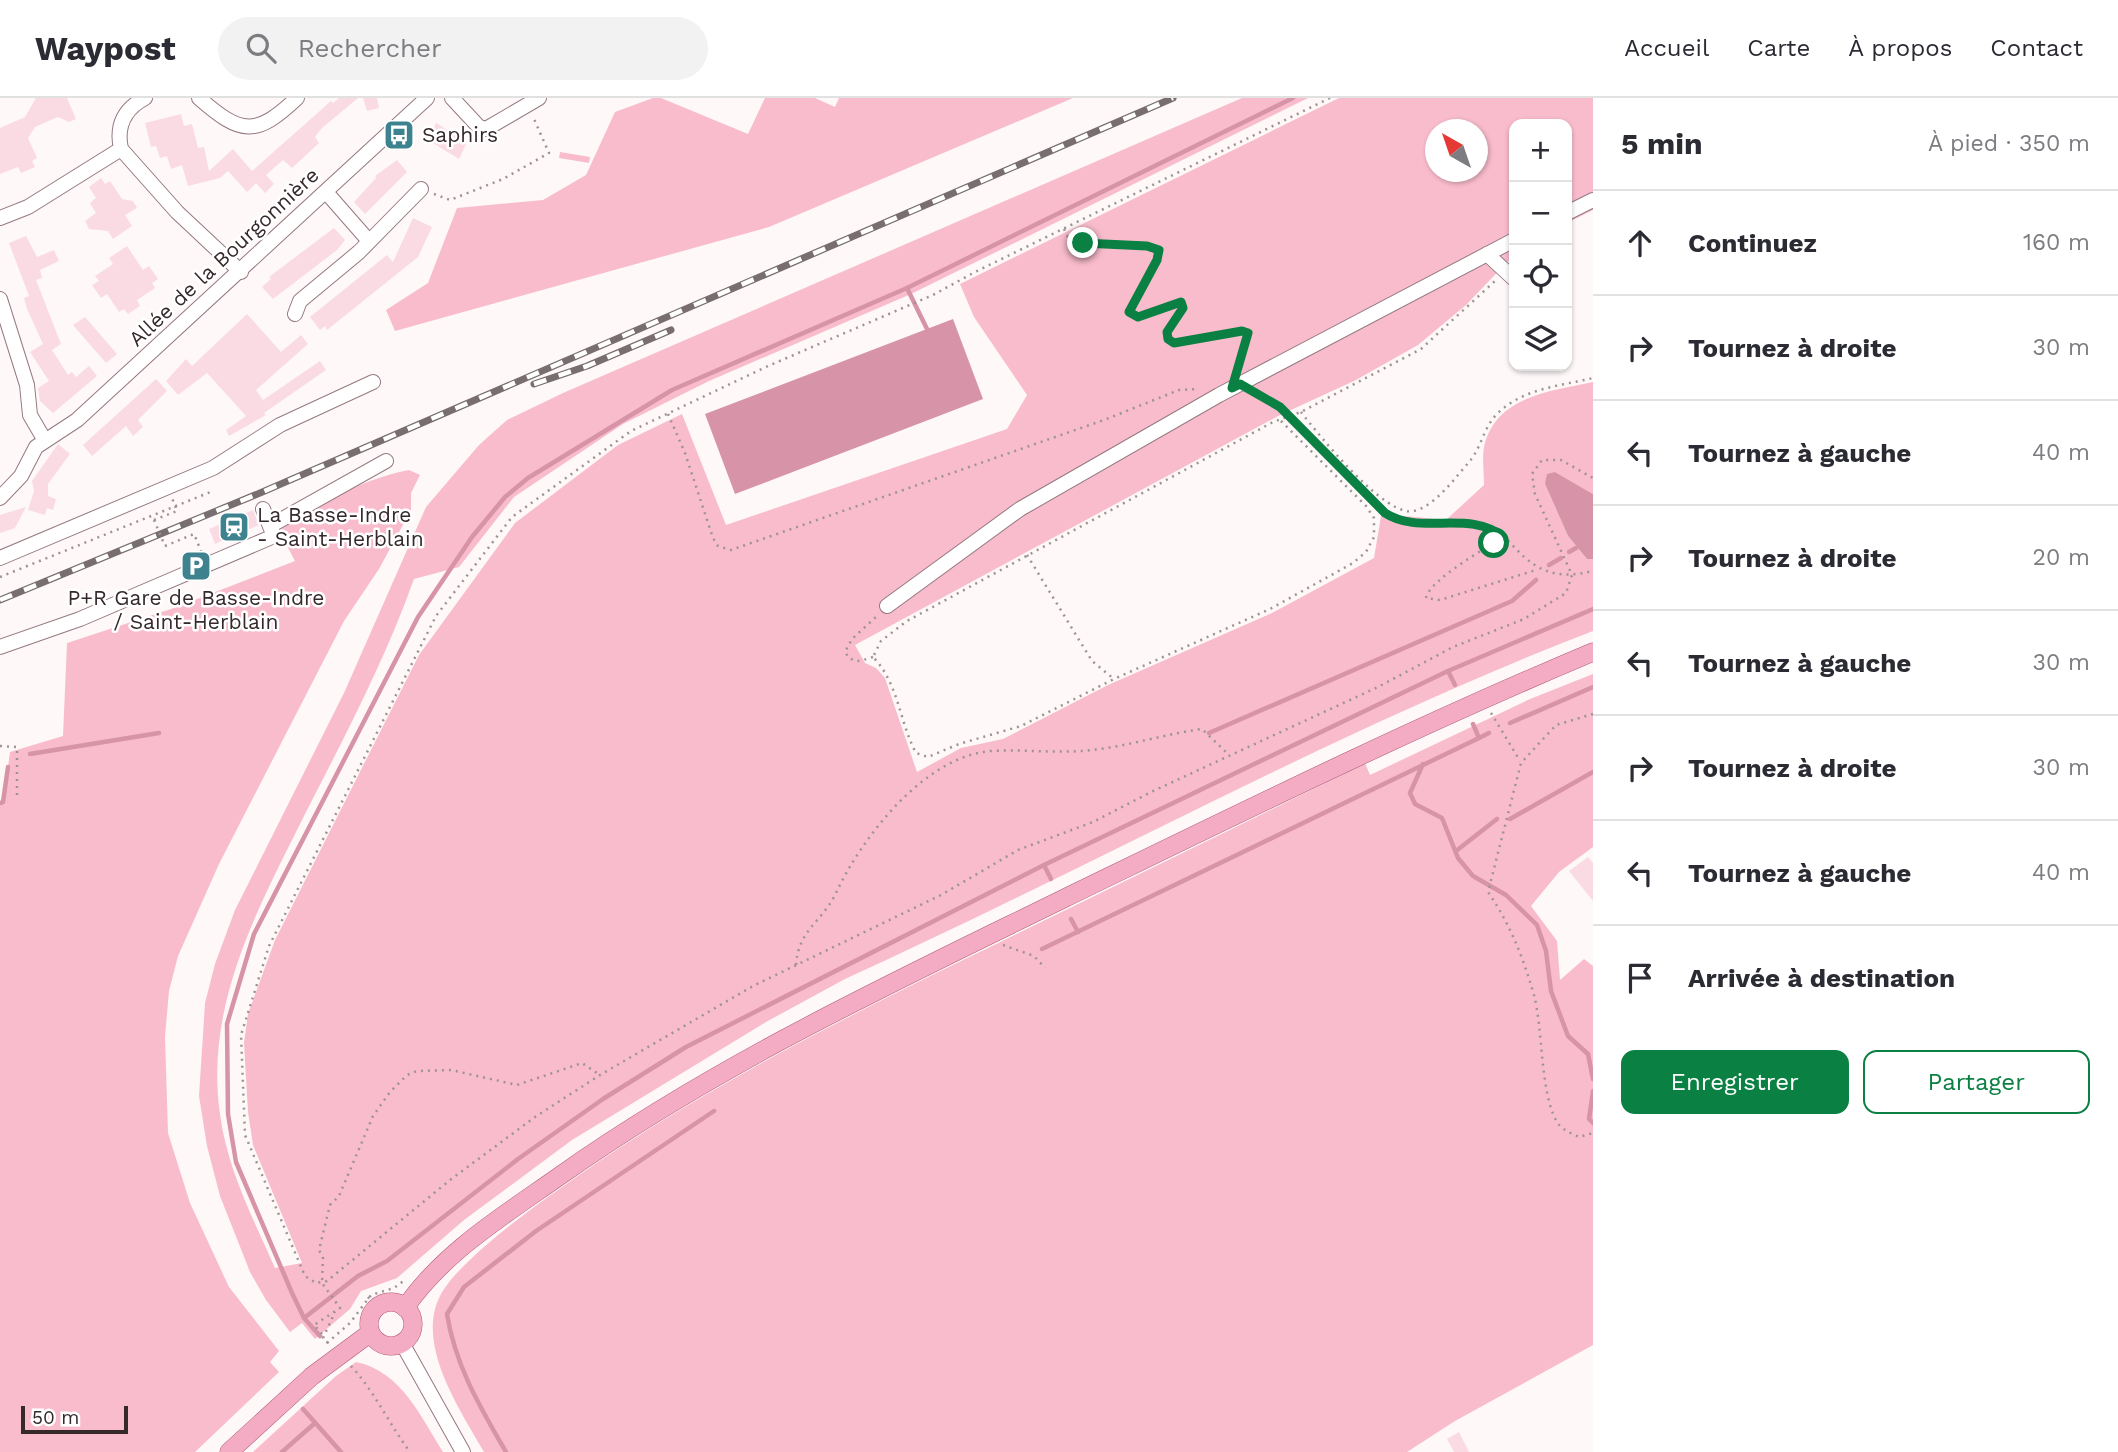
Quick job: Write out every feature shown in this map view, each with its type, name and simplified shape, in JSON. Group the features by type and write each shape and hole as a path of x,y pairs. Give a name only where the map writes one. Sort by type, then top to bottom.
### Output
{"main road":[{"path":"405,1308 434,1273 482,1232 591,1154 689,1091 789,1034 1483,697 1593,652"},
{"path":"372,1303 389,1303 405,1308 411,1316 412,1330 402,1343 385,1346 370,1333 372,1303"},
{"path":"229,1452 323,1367 370,1333"}],"street":[{"path":"145,98 127,111 120,123 121,149 177,212 241,272"},
{"path":"200,98 222,119 242,126 264,124 297,98"},
{"name":"Allée de la Bourgonnière","path":"44,439 77,419 241,272 427,98"},
{"path":"452,98 479,127 486,130 533,102"},
{"path":"0,218 28,207 121,149"},
{"path":"295,314 300,301 340,270 368,240 383,230 421,189"},
{"path":"326,192 368,240"},
{"path":"1572,210 1593,200"},
{"path":"887,606 1020,509 1230,389 1509,243"},
{"path":"1487,254 1509,274"},
{"path":"0,299 25,375 30,415 44,439 13,486 0,498"},
{"path":"0,558 169,489 223,463 280,425 373,382"},
{"path":"270,526 386,461"},
{"path":"0,647 80,619 274,536 263,509"},
{"path":"402,1343 463,1452"}],"path":[{"path":"1331,98 933,295 768,366 621,437 523,508 484,551 436,616 415,653 269,946 241,1035 246,1135 302,1269 310,1281 322,1283 340,1272 450,1180 535,1117 600,1075 753,986 941,895 1018,850 1093,822 1229,755 1378,687 1453,647 1535,613 1566,593 1572,575 1535,494 1532,474 1542,460 1554,458 1593,478"},
{"path":"421,189 450,200 503,179 549,153 533,102"},
{"path":"1064,229 1071,244 1147,246 1159,250 1157,260 1129,312 1138,317 1172,304 1183,304 1167,332 1168,339 1184,344 1242,331 1248,333 1230,389"},
{"path":"887,606 852,639 845,652 849,660 856,662 873,657 881,641 907,621 1273,422 1301,412 1421,349 1509,276"},
{"path":"1301,412 1378,496 1395,511 1413,511 1432,501 1471,460 1497,412 1530,392 1593,378"},
{"path":"668,414 685,453 713,538 718,546 732,550 1104,421 1179,390 1194,388 1230,389 1280,407 1394,519 1406,523 1481,525 1503,537 1538,569 1559,576 1593,571"},
{"path":"873,657 892,684 916,753 928,757 959,744 1021,726 1114,679 1270,609 1353,563 1366,552 1374,537 1374,518 1366,506 1280,421"},
{"path":"169,489 177,511 154,520 165,546 194,534 206,565"},
{"path":"0,577 213,491"},
{"path":"1503,537 1440,581 1427,592 1426,598 1440,600 1538,569"},
{"path":"1027,555 1092,661 1114,679"},
{"path":"1483,697 1521,763"},
{"path":"1592,1134 1579,1137 1564,1130 1556,1121 1544,1070 1535,998 1507,920 1488,892 1521,763 1556,725 1593,714"},
{"path":"796,966 797,946 829,906 866,844 901,801 942,768 990,751 1058,753 1094,750 1202,729 1229,755"},
{"path":"0,746 18,747 17,797"},
{"path":"985,937 1034,956 1045,968"},
{"path":"322,1334 314,1325 340,1308 322,1283 323,1258 319,1250 330,1205 339,1196 373,1116 390,1092 407,1075 417,1071 451,1070 517,1085 582,1063 600,1075"},
{"path":"328,1343 323,1338 334,1312"},
{"path":"351,1366 365,1381 390,1426 410,1452"}],"shaded area":[{"path":"653,98 661,98 748,134 765,98 815,98 835,107 839,98 1073,98 769,227 395,331 386,310 428,283 457,208 543,200 586,175 615,112"},
{"path":"1242,98 1308,98 911,294 709,381 623,424 514,497 459,567 414,579 391,639 255,919 228,994 220,1033 217,1073 223,1134 242,1193 275,1268 302,1263 253,1145 244,1043 248,1014 275,940 419,655 515,523 618,445 682,414 726,525 1007,429 1027,395 974,317 960,284 1339,98 1593,98 1593,210 1572,220 1572,119 1509,119 1509,260 1466,305 1418,345 1356,380 1280,415 855,645 865,663 876,668 885,678 917,772 961,748 1003,739 1108,685 1272,613 1374,558 1381,516 1446,520 1484,485 1484,447 1490,430 1500,417 1512,406 1527,399 1593,382 1593,494 1555,472 1545,484 1568,536 1587,559 1593,559 1593,631 1498,669 1310,754 845,979 766,1022 572,1140 464,1220 397,1278 361,1291 350,1309 315,1339 302,1323 290,1332 266,1300 250,1272 220,1196 207,1146 199,1096 205,1003 215,964 235,910 344,693 426,507 479,445 507,420 563,393"},
{"path":"560,152 590,157 589,163 559,158"},
{"path":"953,319 983,399 735,494 705,414"},
{"path":"409,470 420,475 411,493 411,510 379,569 344,621 219,864 178,956 169,991 165,1037 168,1133 190,1203 229,1287 279,1351 270,1362 279,1372 195,1452 0,1452 0,803 3,802 10,752 63,736 67,643 174,608 295,561 279,531 341,493 374,479"},
{"path":"1555,472 1593,494 1593,559 1587,559 1568,536 1545,484 1547,474"},
{"path":"1593,674 1593,847 1559,872 1531,906 1557,941 1560,980 1584,959 1593,966 1593,1345 1455,1421 1407,1452 484,1452 453,1398 437,1356 433,1335 434,1315 440,1296 460,1270 492,1240 603,1158 702,1097 804,1040 1365,763 1370,775 1530,699"},
{"path":"356,1362 372,1367 398,1385 418,1411 443,1452 253,1452 336,1376"}],"building":[{"path":"36,98 67,98 76,119 69,122 58,117 35,127 28,138 37,158 32,161 35,167 21,173 18,167 0,174 0,128 25,117"},
{"path":"339,98 358,98 322,128 315,137 319,143 292,168 283,160 266,175 274,184 265,193 256,183 247,192 228,171 220,178 188,186 182,165 171,169 167,156 160,158 156,146 151,147 145,123 181,114 184,126 192,124 198,148 204,147 209,171 233,149 252,171 331,101 333,103"},
{"path":"363,98 377,98 379,108 367,111"},
{"path":"436,123 467,142 459,159 428,140"},
{"path":"397,160 407,172 365,214 354,202 375,176"},
{"path":"101,178 105,184 110,181 122,199 133,201 137,208 125,215 132,226 113,239 108,231 89,229 85,221 96,213 90,203 96,198 89,187"},
{"path":"413,218 432,227 418,257 327,330 325,326 320,330 310,317 387,255 393,262"},
{"path":"334,228 345,240 337,250 273,299 262,287 271,279 269,277"},
{"path":"26,236 37,257 54,250 59,261 40,270 42,278 36,280 61,344 52,350 68,375 72,372 76,377 89,366 97,376 53,413 40,401 38,388 49,381 30,352 43,344 27,309 24,298 29,296 9,243"},
{"path":"127,246 143,270 149,266 158,279 152,283 155,288 137,300 140,306 128,314 124,309 119,312 107,294 101,298 92,285 99,281 95,276 113,264 109,258"},
{"path":"247,314 281,352 301,335 308,344 256,390 263,400 320,361 326,370 264,413 266,415 229,436 226,430 246,416 207,373 178,395 166,381 186,359 192,366"},
{"path":"85,317 117,354 106,363 73,325"},
{"path":"156,379 167,391 138,420 143,427 133,436 126,426 92,456 83,445"},
{"path":"58,444 70,454 48,484 48,496 56,499 53,510 47,508 45,515 28,510 34,491 32,481"},
{"path":"26,507 15,528 0,533 0,515"},
{"name":"La Basse-Indre - Saint-Herblain","path":"253,510 259,525 215,544 209,529"},
{"path":"1588,857 1593,863 1593,901 1569,871"},
{"path":"1459,1432 1469,1452 1454,1452 1447,1439"}],"waterway":[{"path":"320,1336 304,1318 236,1162 228,1114 227,1024 254,934 418,617 472,537 505,497 528,478 672,390 907,288 1293,98"},
{"path":"907,288 927,329"},
{"path":"1569,552 1576,548"},
{"path":"1549,565 1561,558"},
{"path":"1209,733 1512,601 1536,580"},
{"path":"304,1318 358,1276 387,1261 518,1159 603,1099 686,1047 1044,865 1448,671 1593,609"},
{"path":"1448,671 1455,685"},
{"path":"1510,723 1593,687"},
{"path":"1042,949 1479,738 1473,724"},
{"path":"30,754 159,733"},
{"path":"1479,738 1489,733"},
{"path":"1423,764 1410,793 1415,804 1442,818 1458,858 1473,876 1506,895 1537,925 1546,951 1551,991 1568,1036 1588,1054 1593,1079"},
{"path":"0,803 3,802 8,767"},
{"path":"1510,819 1593,772"},
{"path":"1456,851 1497,819"},
{"path":"1044,865 1051,879"},
{"path":"1071,919 1078,932"},
{"path":"1593,1091 1589,1119 1593,1123"},
{"path":"506,1452 462,1368 447,1314 464,1287 536,1231 714,1111"},
{"path":"303,1409 341,1452"},
{"path":"282,1452 315,1423"}],"railway":[{"path":"0,600 260,493 1173,98"},
{"path":"534,384 587,366 671,330"}],"place":[{"name":"Saphirs","path":"399,135"},
{"name":"La Basse-Indre - Saint-Herblain","path":"234,527"},
{"name":"P+R Gare de Basse-Indre / Saint-Herblain","path":"196,566"}],"route":[{"path":"1083,243 1094,246 1147,246 1159,250 1157,260 1129,312 1138,317 1181,302 1183,308 1167,332 1168,339 1174,343 1184,344 1242,331 1248,333 1232,388 1240,384 1280,407 1385,513 1406,523 1481,525 1496,530 1503,537 1494,543"}]}
